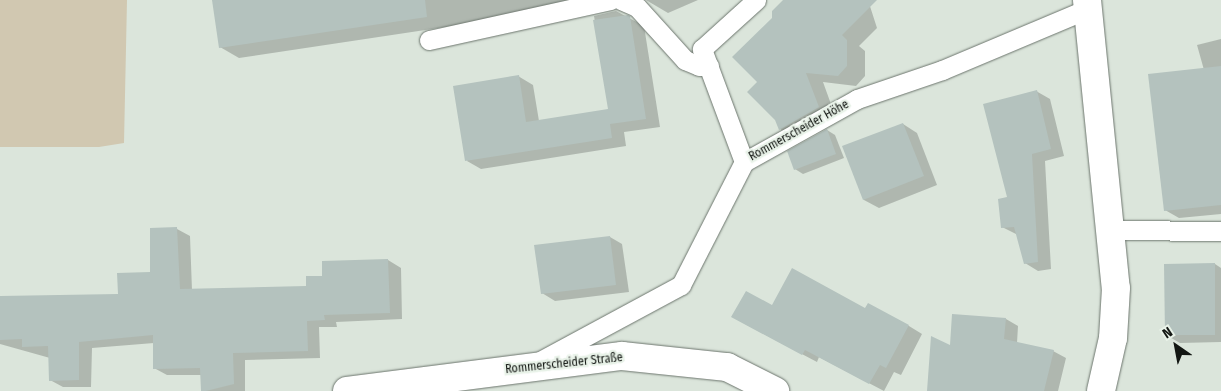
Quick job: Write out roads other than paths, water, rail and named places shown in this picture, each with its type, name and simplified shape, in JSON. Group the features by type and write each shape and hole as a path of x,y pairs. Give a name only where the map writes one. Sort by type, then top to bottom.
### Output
{"street":[{"name":"Rommerscheider Höhe","path":"1087,4 1116,288 1113,338 1101,391"},
{"name":"Rommerscheider Straße","path":"347,391 622,356 727,367 775,391"}],"lane":[{"path":"430,40 611,0"},
{"path":"621,0 637,7 685,60 698,66 709,66"},
{"path":"744,162 702,49 756,0"},
{"name":"Rommerscheider Höhe","path":"529,367 681,285 744,162 856,99 942,70 1087,4"},
{"path":"1111,230 1221,231"}]}
